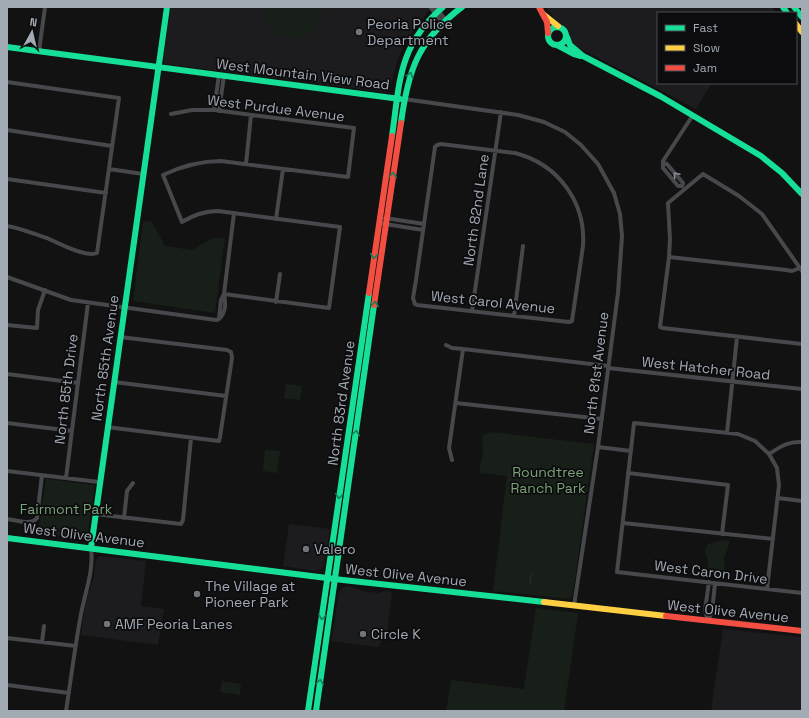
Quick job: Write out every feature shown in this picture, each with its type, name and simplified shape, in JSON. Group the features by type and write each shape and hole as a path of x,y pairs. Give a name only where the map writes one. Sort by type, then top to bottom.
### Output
{"main road":[{"name":"North 85th Avenue","path":"91,548 99,482 167,7"},
{"name":"North 83rd Avenue","path":"316,709 404,99 410,73 419,53 429,38 444,21 462,7"},
{"path":"538,7 543,14 564,29 570,45 583,56 660,96 768,161 802,194"},
{"path":"794,7 802,18"},
{"name":"North 83rd Avenue","path":"308,709 401,71 406,54 420,31 438,10"},
{"path":"543,14 548,28 549,41 552,44 574,54 583,56"},
{"path":"548,32 551,28 558,26"},
{"path":"557,45 562,44 567,37"},
{"name":"West Mountain View Road","path":"7,47 404,99"},
{"path":"406,54 419,53"},
{"path":"343,473 350,474"},
{"name":"West Olive Avenue","path":"7,538 335,579 802,632"},
{"path":"308,709 316,709"}],"street":[{"path":"39,51 45,7"},
{"path":"430,7 438,10 444,21"},
{"path":"216,110 221,75"},
{"path":"7,82 119,98 97,254 94,255 75,251 46,238 7,226"},
{"name":"West Mountain View Road","path":"404,99 501,112 544,122 565,132 586,151"},
{"name":"West Purdue Avenue","path":"171,114 192,110 216,110 354,128 348,177 283,169"},
{"name":"North 82nd Lane","path":"472,311 501,112"},
{"path":"246,164 251,115"},
{"path":"683,188 678,186 669,177 663,168 663,163 693,115"},
{"path":"7,130 112,146"},
{"path":"387,221 423,230 435,148 437,145 441,144 496,150"},
{"name":"West Carol Avenue","path":"423,230 413,298 417,305 569,322 572,321 584,234 580,212 573,196 563,181 543,164 525,155 496,150"},
{"name":"North 81st Avenue","path":"574,606 602,419 618,292 622,246 622,225 617,203 610,184 598,164 586,151"},
{"path":"224,294 329,308 340,227 276,219 218,211 197,214 182,222 163,175 191,164 209,161 283,169 276,219"},
{"path":"109,169 143,174"},
{"path":"670,257 786,270 801,269 762,214 739,196 702,174 683,188 668,203 670,257 660,327 802,344"},
{"path":"7,179 106,193"},
{"path":"7,277 71,300 216,320 219,319 224,313 224,294 234,213"},
{"path":"379,220 424,224"},
{"path":"46,238 48,232"},
{"path":"514,316 523,246"},
{"path":"276,302 280,274"},
{"path":"7,325 37,328 38,310 45,290"},
{"name":"North 85th Drive","path":"66,478 88,303"},
{"path":"107,427 219,441 232,358 231,352 227,350 120,337"},
{"path":"727,432 737,337"},
{"name":"West Hatcher Road","path":"446,345 452,348 802,389"},
{"path":"452,460 449,448 463,349"},
{"path":"7,374 78,383"},
{"path":"114,382 226,396"},
{"path":"456,403 602,419"},
{"path":"7,423 72,432"},
{"path":"767,589 778,498 779,485 778,472 769,454 760,445 748,437 738,434 634,423 623,522 773,539"},
{"path":"95,514 181,524 183,520 191,438"},
{"path":"769,454 785,444 791,442 802,442"},
{"path":"598,447 631,451"},
{"path":"7,471 99,482"},
{"path":"628,473 728,484 722,534"},
{"path":"7,519 29,522 35,521 37,518 42,475"},
{"path":"124,518 127,491 133,483"},
{"path":"778,498 802,501"},
{"name":"West Caron Drive","path":"623,522 617,572 802,593"},
{"name":"North 85th Avenue","path":"66,711 81,614 89,582 92,558 91,548"},
{"path":"708,582 706,610 708,621"},
{"path":"708,621 712,612 715,583"},
{"path":"42,642 44,626"},
{"path":"7,638 76,646"},
{"path":"7,685 69,693"}],"shaded area":[{"path":"171,7 428,7 429,10 406,41 397,61 390,89 385,92 320,84 309,81 165,64 163,60"},
{"path":"546,7 772,7 775,12 657,12 657,84 711,84 696,109 589,53 576,48 561,24 555,20"},
{"path":"289,524 330,529 324,565 321,569 316,571 283,566"},
{"path":"100,556 146,561 141,606 164,609 158,645 81,635 86,600 93,580 96,560"},
{"path":"348,586 362,591 378,593 385,591 392,592 387,634 378,647 331,641 339,593 342,588"},
{"path":"723,629 802,637 802,711 711,711"}],"green space":[{"path":"264,7 322,7 320,20 314,30 304,36 294,38 283,36 274,30 267,21"},
{"path":"143,221 152,222 165,246 192,250 213,238 225,238 215,313 133,301"},
{"path":"286,384 302,386 300,400 284,398"},
{"name":"Roundtree Ranch Park","path":"492,432 594,444 573,593 570,599 493,591 507,476 479,473 483,451 482,435"},
{"path":"265,450 280,451 277,473 263,471"},
{"name":"Fairmont Park","path":"46,479 95,485 87,540 38,533"},
{"path":"724,540 729,541 724,558 724,571 719,577 708,574 708,561 705,553 706,548 709,544"},
{"path":"536,608 578,613 564,711 446,711 451,680 524,689"},
{"path":"222,681 241,684 240,695 220,692"}],"waterway":[{"path":"530,583 531,574"}],"traffic: fast":[{"path":"91,548 167,7"},
{"path":"392,136 400,81 409,50 428,21 443,7"},
{"path":"401,123 407,87 425,44 447,19 462,7"},
{"path":"783,7 786,12"},
{"path":"794,7 802,17"},
{"path":"553,27 561,27 566,32 566,36 564,43 561,45 553,45 548,40 548,32 553,27"},
{"path":"567,37 570,45 583,56 660,96 761,156 782,173 802,194"},
{"path":"557,45 581,56"},
{"path":"7,47 400,99"},
{"path":"308,711 369,293"},
{"path":"316,711 374,305"},
{"path":"7,538 343,580 544,602"}],"traffic: slow":[{"path":"543,14 558,26"},
{"path":"797,25 802,32"},
{"path":"544,602 666,616"}],"traffic: jam":[{"path":"539,7 547,22 548,33"},
{"path":"374,305 401,123"},
{"path":"369,293 392,136"},
{"path":"666,616 802,631"}],"place":[{"name":"Peoria Police Department","path":"359,32"},
{"name":"Valero","path":"306,549"},
{"name":"The Village at Pioneer Park","path":"197,594"},
{"name":"AMF Peoria Lanes","path":"107,624"},
{"name":"Circle K","path":"363,634"}]}
